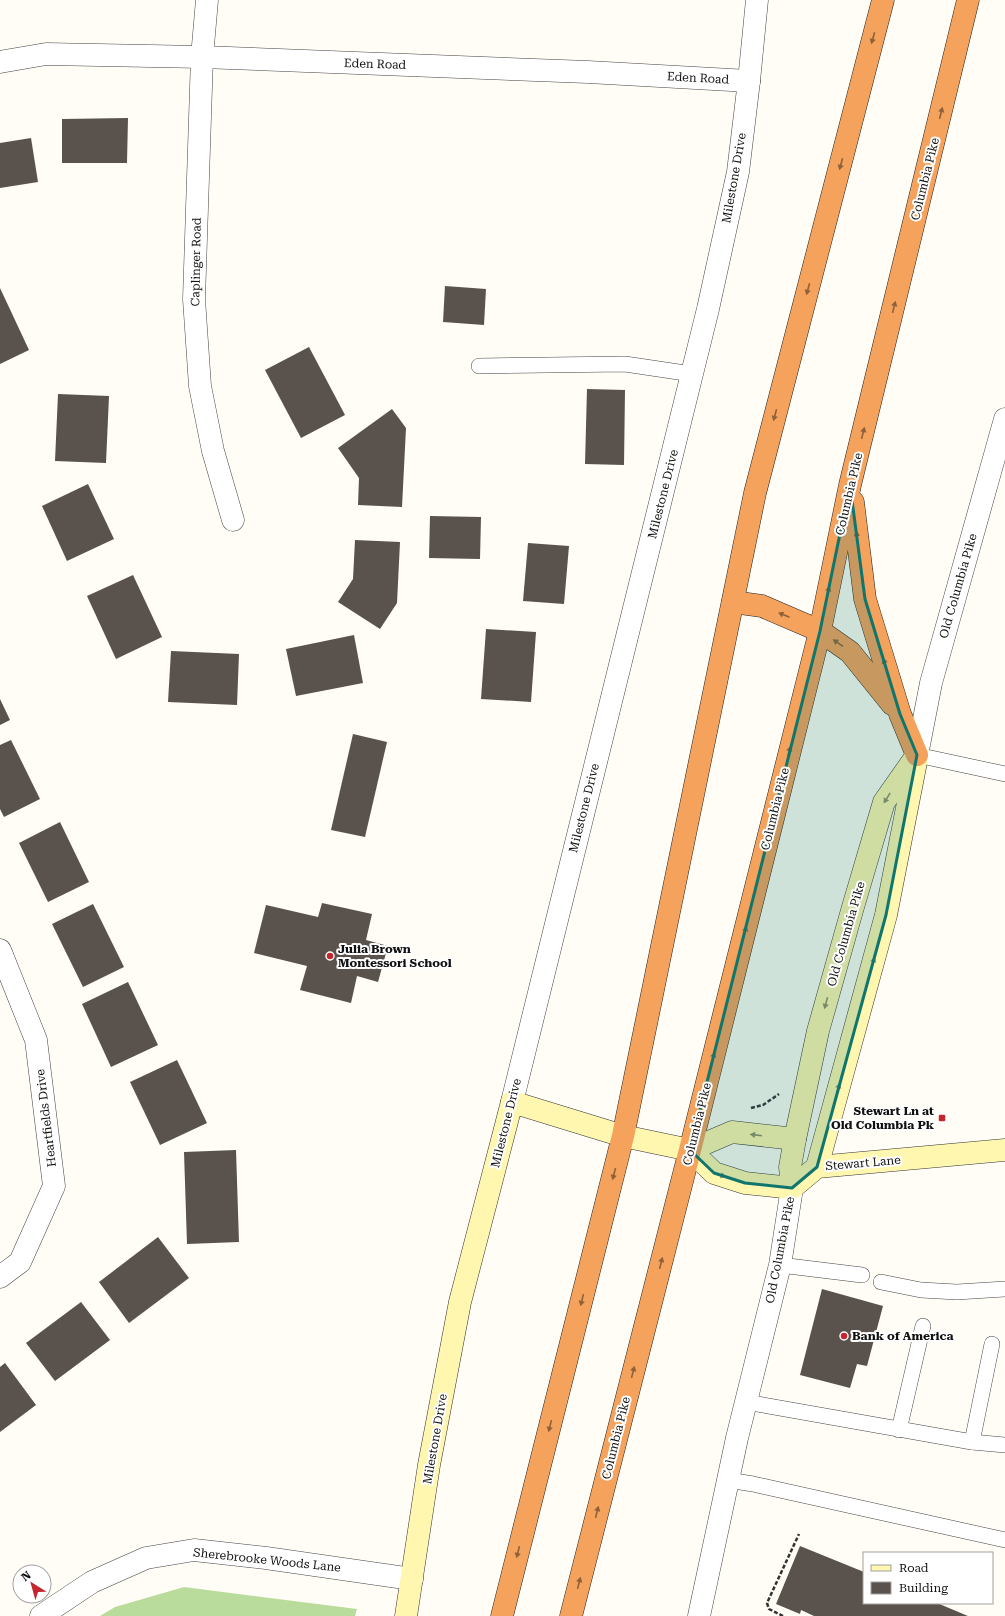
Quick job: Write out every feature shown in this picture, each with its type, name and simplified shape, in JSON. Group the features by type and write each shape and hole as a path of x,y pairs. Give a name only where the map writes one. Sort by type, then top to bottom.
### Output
{"highway":[{"path":"502,1616 623,1136 755,493 883,0"},
{"name":"Columbia Pike","path":"571,1616 820,631 850,485 968,0"},
{"path":"850,485 865,599 900,714 917,755"},
{"path":"733,602 762,606 820,631 850,652 900,714"}],"street":[{"name":"Caplinger Road","path":"207,0 202,58 194,307 200,386 213,451 233,520"},
{"name":"Milestone Drive","path":"406,1616 429,1465 460,1302 512,1102 708,309 738,172 750,81 758,0"},
{"name":"Eden Road","path":"0,62 46,54 588,72 750,81"},
{"name":"Old Columbia Pike","path":"817,1167 886,915 931,683 1005,419"},
{"name":"Old Columbia Pike","path":"699,1616 746,1402 780,1265 792,1188 790,1167 818,1031 884,802 917,755"},
{"name":"Heartfields Drive","path":"0,950 36,1040 54,1186 20,1262 0,1277"},
{"path":"512,1102 623,1136 690,1150 714,1173 745,1183 792,1188"},
{"path":"690,1150 732,1132 795,1140"},
{"name":"Stewart Lane","path":"792,1188 817,1167 1005,1150"},
{"name":"Sherebrooke Woods Lane","path":"41,1616 92,1582 146,1558 194,1550 266,1558 412,1579"}],"lane":[{"path":"479,366 625,364 692,374"},
{"path":"917,755 1005,774"},
{"path":"780,1265 862,1276"},
{"path":"881,1282 921,1290 957,1292 1005,1289"},
{"path":"899,1430 923,1326"},
{"path":"972,1442 992,1344"},
{"path":"746,1402 899,1430 972,1442 1005,1445"},
{"path":"728,1480 753,1484 1005,1540"}],"path":[{"path":"746,1107 756,1107 774,1096 783,1094"},
{"path":"783,1616 769,1609 767,1603 799,1534"}],"highlighted area":[{"path":"850,485 865,599 900,714 917,755 886,915 817,1167 792,1188 745,1183 714,1173 690,1150 820,631"}],"green space":[{"path":"184,1587 357,1609 355,1616 100,1616 115,1607"}],"building":[{"path":"128,118 127,163 62,163 62,119"},
{"path":"31,138 38,182 0,188 0,143"},
{"path":"445,286 486,289 484,325 443,322"},
{"path":"0,288 29,350 0,364"},
{"path":"309,347 345,415 301,438 265,370"},
{"path":"587,389 625,390 624,465 585,464"},
{"path":"58,394 109,396 106,463 55,461"},
{"path":"392,409 406,428 402,507 358,505 359,478 338,448"},
{"path":"88,484 114,539 67,561 42,506"},
{"path":"430,516 481,517 480,559 429,558"},
{"path":"355,540 400,542 397,603 380,629 338,602 353,579"},
{"path":"528,543 569,546 564,604 523,601"},
{"path":"133,575 162,637 116,659 87,596"},
{"path":"486,629 536,632 531,702 481,699"},
{"path":"354,635 363,683 296,696 286,649"},
{"path":"171,651 239,654 237,705 168,702"},
{"path":"0,699 10,720 0,725"},
{"path":"353,734 387,742 365,837 331,830"},
{"path":"11,740 40,799 4,817 0,809 0,745"},
{"path":"60,822 89,882 48,902 19,843"},
{"path":"322,903 372,914 366,940 388,946 378,982 357,976 351,1003 300,990 307,966 254,953 266,905 318,917"},
{"path":"93,904 124,967 83,987 52,924"},
{"path":"128,982 158,1045 111,1067 82,1004"},
{"path":"177,1060 207,1123 160,1145 130,1082"},
{"path":"236,1150 239,1242 187,1244 184,1152"},
{"path":"158,1237 189,1278 129,1323 99,1282"},
{"path":"822,1289 883,1306 867,1366 857,1364 850,1388 800,1375"},
{"path":"81,1302 110,1340 55,1381 26,1343"},
{"path":"5,1363 36,1405 0,1432 0,1367"},
{"path":"800,1546 863,1572 863,1604 939,1604 968,1616 814,1616 801,1610 800,1614 776,1604"}],"place":[{"name":"Julia Brown Montessori School","path":"330,956"},
{"name":"Stewart Ln at Old Columbia Pk","path":"942,1118"},
{"name":"Bank of America","path":"844,1336"}]}
